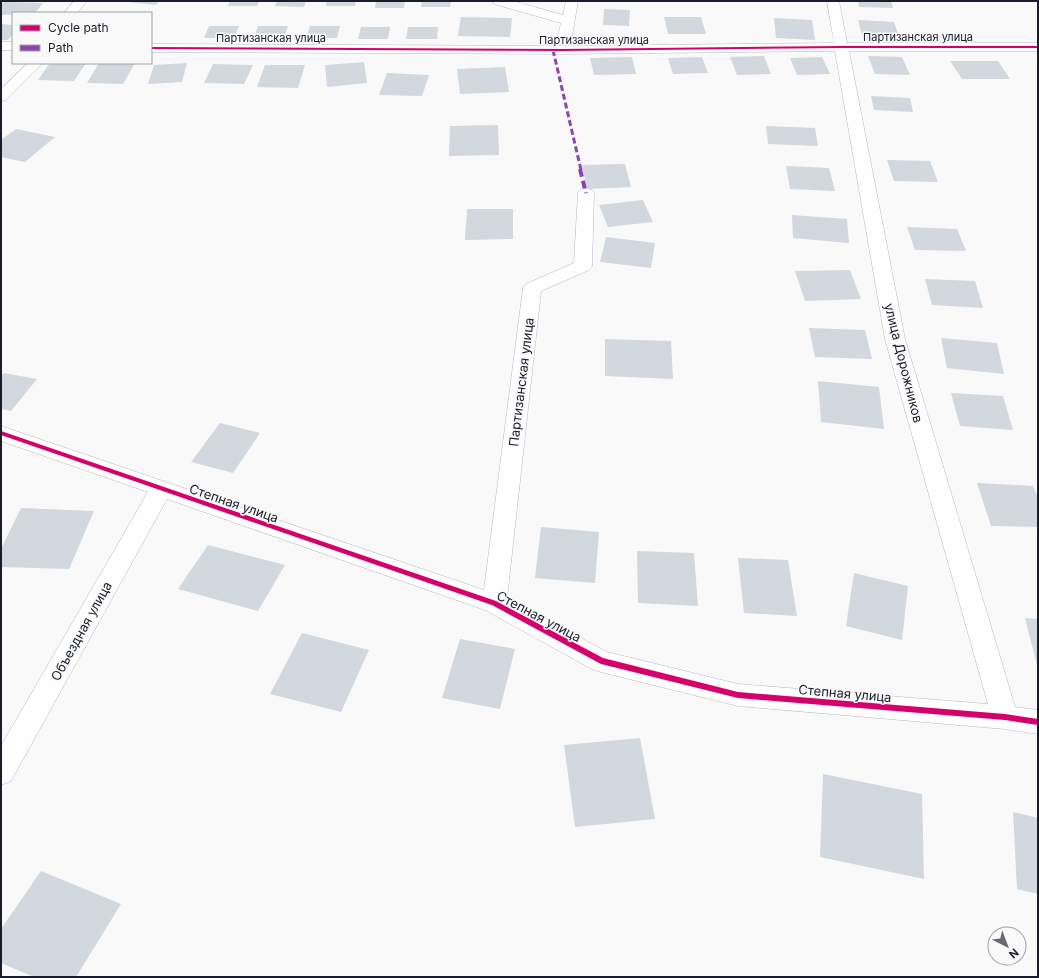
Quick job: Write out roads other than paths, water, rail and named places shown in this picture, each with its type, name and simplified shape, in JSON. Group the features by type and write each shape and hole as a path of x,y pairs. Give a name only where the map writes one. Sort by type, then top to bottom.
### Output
{"street":[{"path":"71,12 81,1"},
{"path":"499,1 568,21"},
{"path":"563,50 572,1"},
{"name":"улица Дорожников","path":"833,1 895,339 1005,717"},
{"path":"1,46 12,46"},
{"name":"Партизанская улица","path":"152,48 563,50 841,47 1038,47"},
{"path":"1,97 35,64"},
{"name":"Партизанская улица","path":"494,603 532,288 583,266 586,193"},
{"name":"Степная улица","path":"1,433 494,603 601,661 738,695 1005,717 1038,722"},
{"name":"Объездная улица","path":"1,772 161,489"}]}
